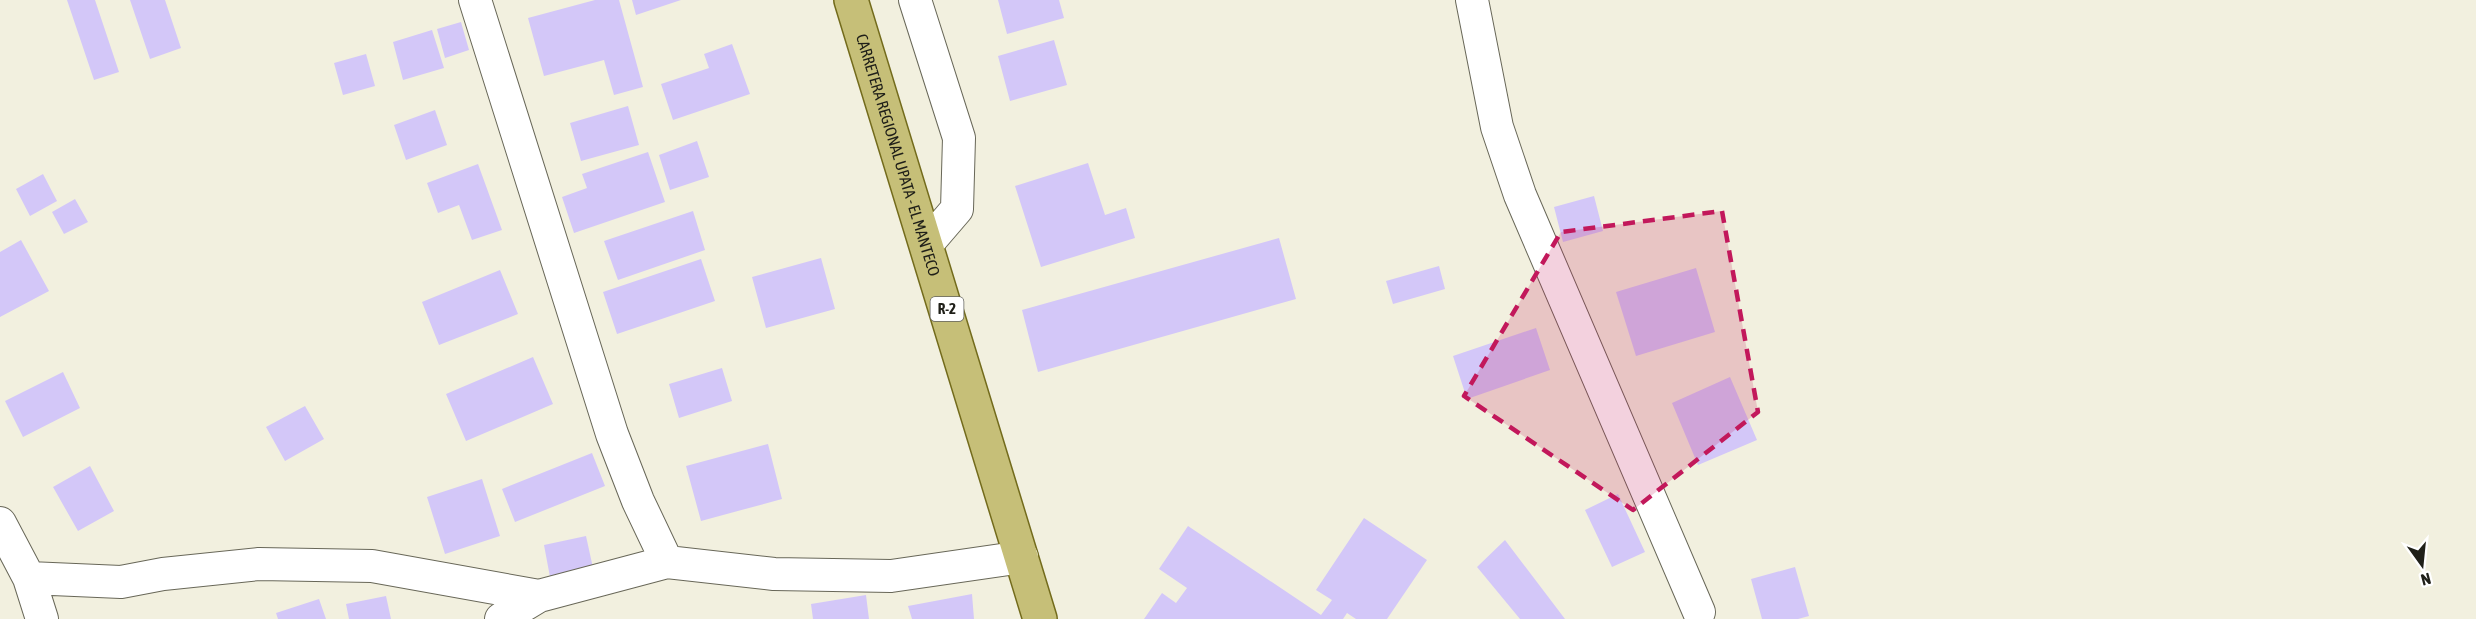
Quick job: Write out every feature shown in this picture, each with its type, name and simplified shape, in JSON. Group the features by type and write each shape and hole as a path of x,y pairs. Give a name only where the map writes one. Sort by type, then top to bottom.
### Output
{"main road":[{"name":"CARRETERA REGIONAL UPATA - EL MANTECO","path":"851,0 1040,619"}],"street":[{"path":"475,0 612,434 638,501 667,562"},
{"path":"915,0 960,138 957,209 927,244"},
{"path":"1472,0 1497,127 1520,195 1699,612"},
{"path":"0,523 29,578 42,619"},
{"path":"501,619 539,596 667,562 774,574 891,576 1022,556"},
{"path":"29,578 121,582 163,574 259,564 372,566 539,596"}],"highlighted area":[{"path":"1722,211 1758,412 1633,510 1464,396 1561,232"}],"building":[{"path":"67,0 95,0 119,72 94,80"},
{"path":"130,0 165,0 181,48 150,59"},
{"path":"595,0 619,0 643,87 614,95 604,60 544,76 528,18"},
{"path":"632,0 681,0 636,15"},
{"path":"998,0 1059,0 1064,18 1007,34"},
{"path":"461,22 469,50 445,58 437,29"},
{"path":"432,30 444,68 403,80 393,42"},
{"path":"1054,40 1067,85 1010,101 998,56"},
{"path":"732,44 750,94 673,120 661,84 709,68 704,54"},
{"path":"366,54 375,86 343,95 334,63"},
{"path":"628,106 639,145 581,161 570,123"},
{"path":"435,110 447,145 406,160 394,125"},
{"path":"697,141 709,177 670,190 659,155"},
{"path":"648,152 665,202 574,233 562,197 587,188 582,174"},
{"path":"1088,163 1105,215 1126,208 1135,238 1041,267 1015,186"},
{"path":"478,164 502,230 472,240 459,205 438,213 427,183"},
{"path":"43,174 57,201 30,216 16,189"},
{"path":"1594,196 1603,231 1563,242 1554,207"},
{"path":"75,199 88,222 64,234 52,212"},
{"path":"693,211 705,250 618,280 604,241"},
{"path":"1279,238 1296,299 1038,372 1022,310"},
{"path":"21,240 49,291 0,317 0,252"},
{"path":"821,258 835,309 766,328 752,277"},
{"path":"701,259 715,301 617,334 603,292"},
{"path":"1439,266 1445,289 1393,304 1386,281"},
{"path":"1696,268 1715,332 1636,356 1616,292"},
{"path":"500,270 518,314 439,345 422,302"},
{"path":"1536,328 1550,370 1467,399 1453,356"},
{"path":"533,357 553,404 466,441 446,394"},
{"path":"722,368 732,401 679,418 669,384"},
{"path":"63,372 80,408 23,437 5,401"},
{"path":"1730,377 1757,440 1698,465 1672,403"},
{"path":"305,406 324,439 285,461 266,427"},
{"path":"768,444 782,499 701,521 686,466"},
{"path":"592,453 605,486 515,522 502,489"},
{"path":"90,466 114,511 78,531 53,487"},
{"path":"482,479 500,536 445,554 427,497"},
{"path":"1618,494 1645,552 1612,567 1585,510"},
{"path":"1364,518 1427,560 1387,619 1356,619 1347,613 1343,619 1144,619 1162,593 1176,603 1187,588 1159,569 1188,526 1321,615 1332,600 1316,590"},
{"path":"586,536 593,568 550,577 544,545"},
{"path":"1505,540 1565,619 1520,619 1477,567"},
{"path":"1795,567 1809,616 1798,619 1762,619 1751,579"},
{"path":"972,594 974,619 912,619 908,606"},
{"path":"866,595 869,619 813,619 811,604"},
{"path":"386,596 391,619 349,619 346,604"},
{"path":"319,599 326,619 278,619 276,613"}]}
